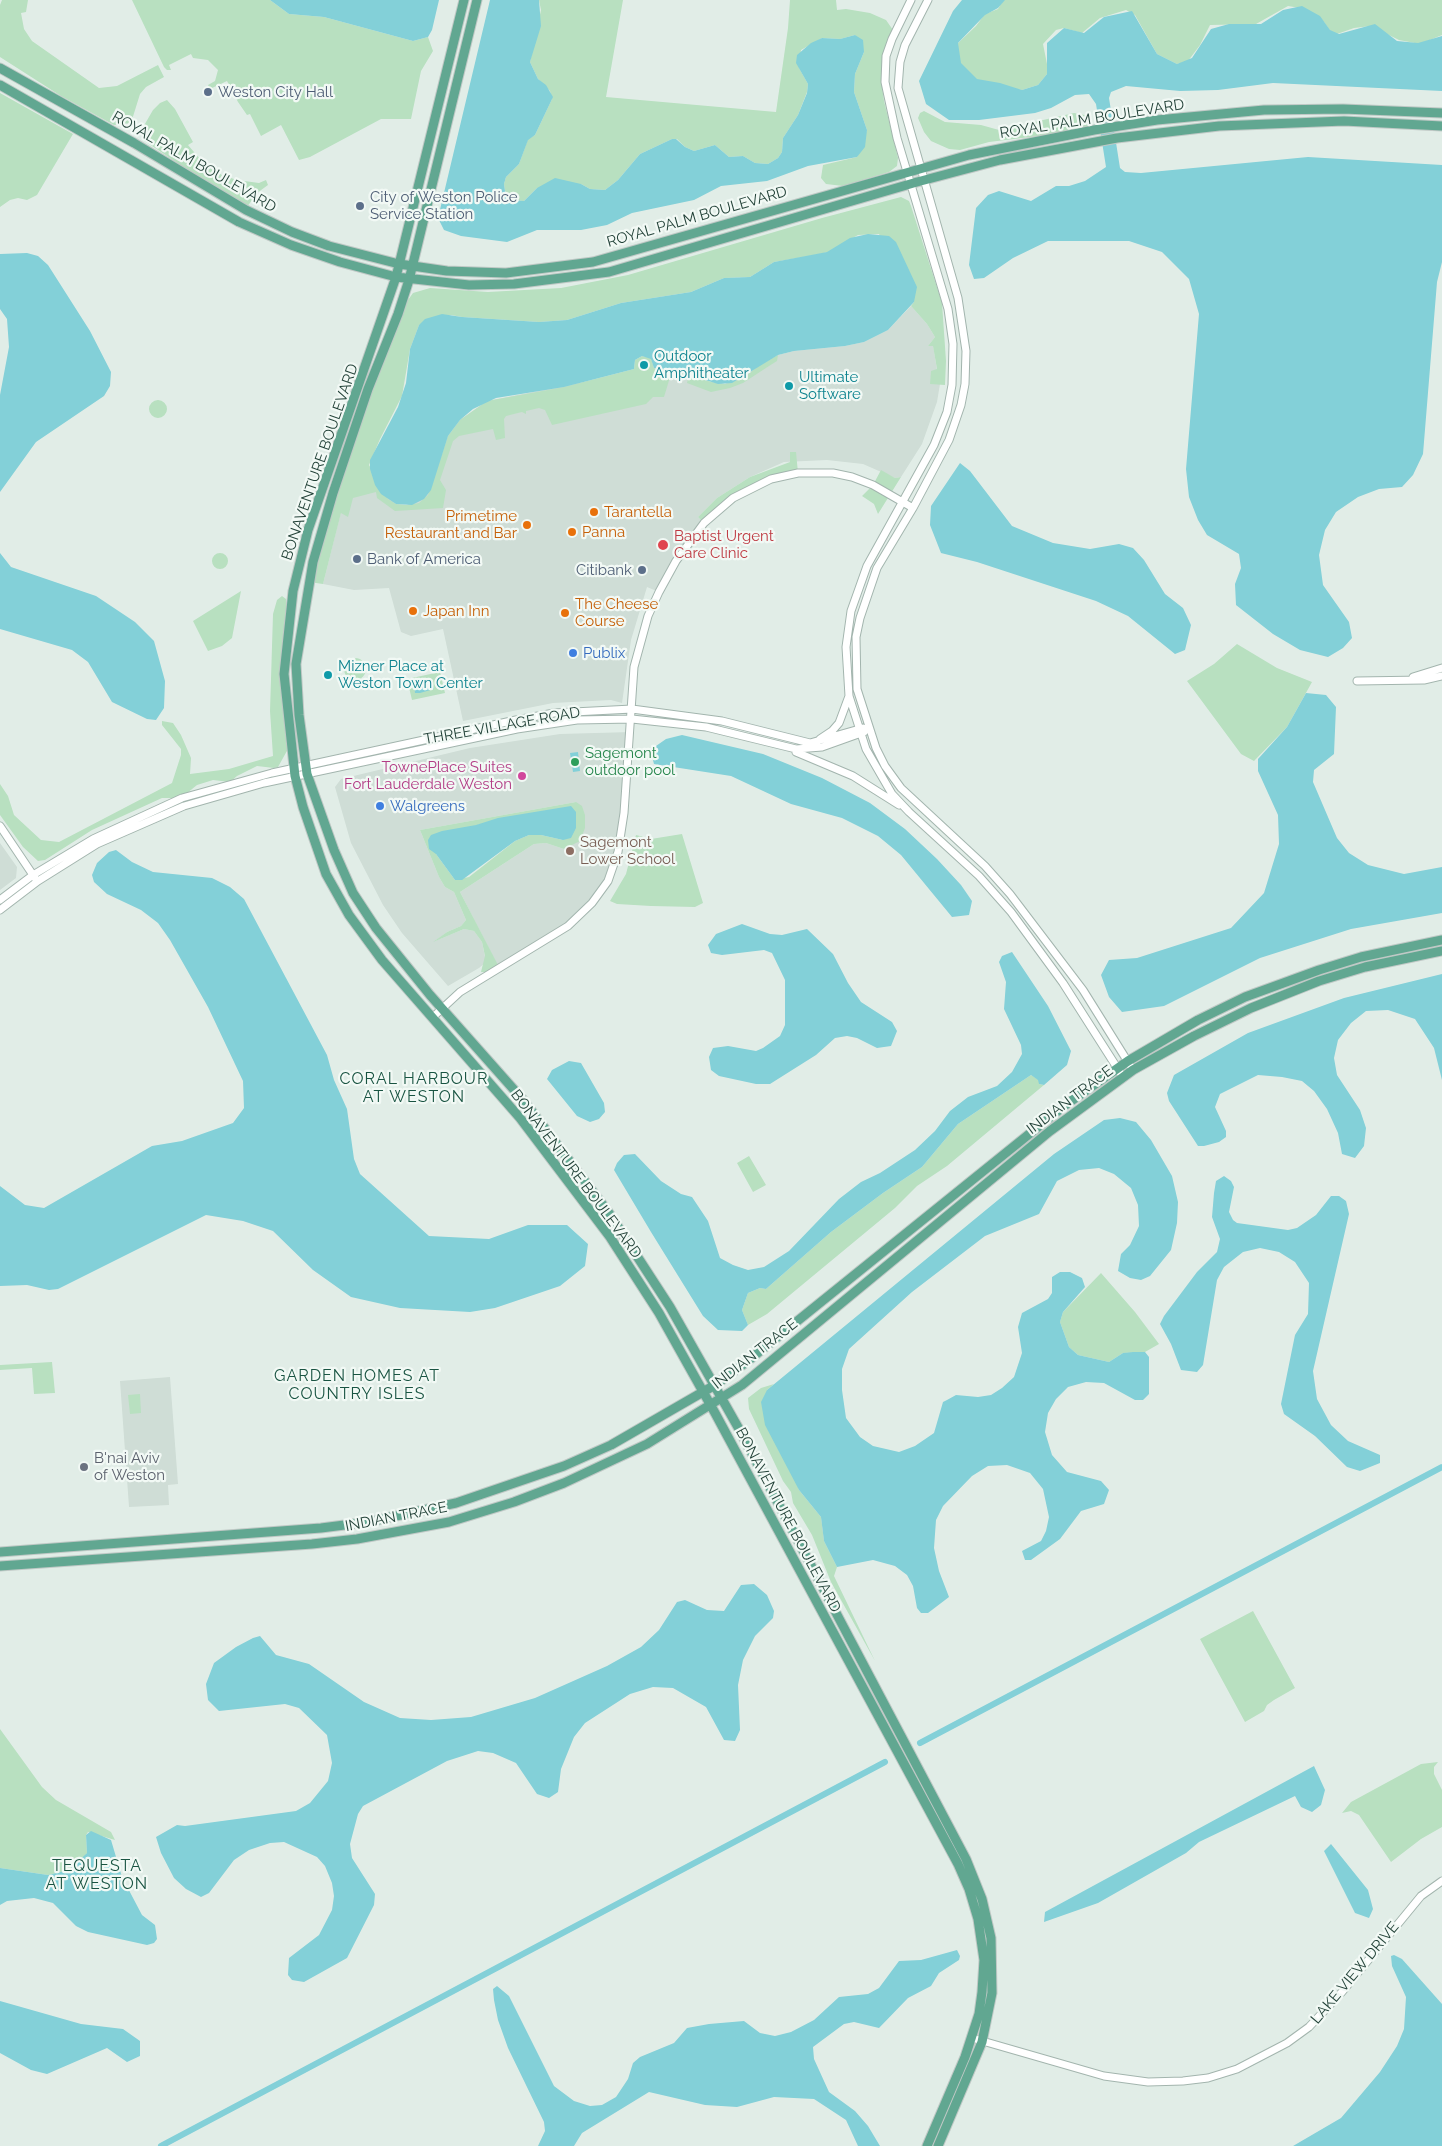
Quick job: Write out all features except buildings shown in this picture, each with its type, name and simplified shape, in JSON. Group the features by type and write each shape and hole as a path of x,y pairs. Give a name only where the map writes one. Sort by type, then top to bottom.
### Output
{"main road":[{"name":"BONAVENTURE BOULEVARD","path":"464,0 396,277 308,530 293,591 284,674 295,772 303,807 326,874 349,915 382,960 520,1118 610,1237 659,1313 704,1392 958,1864 969,1889 978,1919 984,1960 982,1992 972,2038 927,2146"},
{"name":"BONAVENTURE BOULEVARD","path":"477,0 409,280 365,398 333,493 313,562 296,664 299,716 307,770 334,850 353,893 376,928 442,1008 524,1101 609,1213 670,1307 722,1398 966,1859 978,1886 991,1938 992,1994 982,2042 938,2146"},
{"name":"ROYAL PALM BOULEVARD","path":"0,68 134,142 246,210 292,232 329,246 412,267 506,273 593,262 920,168 1023,143 1094,130 1157,120 1264,110 1343,109 1442,113"},
{"name":"ROYAL PALM BOULEVARD","path":"0,85 248,226 307,251 396,277 409,280 469,285 514,284 609,272 910,183 1000,160 1117,138 1229,125 1344,121 1442,126"},
{"name":"INDIAN TRACE","path":"0,1552 321,1528 368,1522 456,1504 564,1466 611,1445 715,1385 772,1342 1064,1106 1128,1061 1198,1020 1245,997 1361,957 1442,940"},
{"name":"INDIAN TRACE","path":"0,1566 312,1544 392,1534 449,1522 514,1502 564,1483 647,1444 722,1398 773,1361 1050,1131 1133,1070 1194,1036 1251,1008 1319,981 1365,967 1442,951"}],"street":[{"path":"911,0 892,39 885,66 887,100 906,172 948,309 953,344 952,385 947,412 934,445 867,566 851,611 846,647 849,696 860,731 877,770 892,794 979,876 1011,912 1063,983 1123,1077"},
{"path":"928,0 912,29 898,72 902,106 961,313 966,351 965,384 961,405 950,440 913,508 877,568 860,618 856,637 857,689 868,728 885,766 900,788 985,866 1010,894 1083,990 1133,1070"},
{"path":"952,385 965,384"},
{"path":"432,1018 460,992 568,926 600,893 608,881 618,852 624,812 632,719 634,666 648,616 659,592 688,543 704,523 733,498 771,479 810,472 852,477 873,485 913,508"},
{"path":"1403,681 1442,668"},
{"path":"1357,681 1403,681 1442,676"},
{"path":"810,743 832,731 839,723 849,696"},
{"name":"THREE VILLAGE ROAD","path":"307,770 554,713 632,709 722,721 810,743 860,731"},
{"name":"THREE VILLAGE ROAD","path":"0,910 36,878 93,839 171,802 225,784 551,723 632,719 706,727 796,749 822,747 868,728"},
{"path":"782,747 824,762 853,776 909,812"},
{"name":"THREE VILLAGE ROAD","path":"0,900 96,844 184,806 295,772"},
{"path":"171,802 184,806"},
{"path":"0,826 36,878"},
{"name":"LAKE VIEW DRIVE","path":"972,2038 1104,2076 1148,2082 1200,2079 1237,2069 1287,2043 1309,2027 1342,1992 1421,1896 1442,1881"}],"shaded area":[{"path":"911,306 927,324 935,337 928,346 933,345 937,370 930,384 940,384 937,402 922,444 901,477 895,478 863,464 827,460 784,462 750,477 717,498 698,517 704,523 659,592 647,587 631,640 622,703 611,700 553,703 463,721 443,629 411,636 401,632 389,588 354,590 323,584 341,512 358,472 396,504 407,505 433,485 447,438 460,420 487,401 654,368 677,371 711,382 725,384 778,355 794,351 845,346 864,342 888,330"},
{"path":"631,732 614,867 580,915 499,968 460,892 534,844 546,843 564,849 576,802 420,830 439,877 445,887 454,892 466,920 461,926 447,932 435,941 464,929 474,931 482,942 485,957 485,963 479,968 448,986 402,933 383,905 351,843 335,787 341,779 470,748 560,734"},
{"path":"0,843 17,867 16,878 0,890"},
{"path":"170,1377 178,1484 168,1485 169,1505 129,1507 120,1381"}],"green space":[{"path":"2,0 28,0 26,12 21,13 24,29 32,41 99,88 117,86 158,65 164,77 146,87 140,94 131,123 114,125 61,96 0,57 0,5"},
{"path":"132,0 270,0 289,14 324,17 413,41 428,37 433,51 421,71 411,119 381,119 310,157 299,160 281,125 261,136 250,114 247,115 227,81 212,88 209,87 208,85 215,81 218,70 208,60 193,58 191,54 169,65 171,70 167,70"},
{"path":"539,0 623,0 606,97 776,112 790,0 836,0 837,10 846,9 870,13 886,20 893,30 884,53 881,79 884,101 898,158 897,166 889,172 843,186 826,184 821,178 823,165 857,157 867,130 854,92 855,74 864,52 855,35 840,39 822,38 801,50 799,68 808,84 807,92 798,115 783,138 782,152 778,158 768,164 755,163 743,156 729,157 715,145 694,151 685,147 677,139 672,139 640,154 618,180 605,190 590,189 581,184 537,188 524,201 512,200 505,191 506,177 519,164 528,139 535,135 552,99 550,91 538,79 530,62 541,10"},
{"path":"1003,0 1442,0 1442,35 1420,44 1399,40 1371,26 1354,28 1337,34 1331,32 1324,22 1300,8 1288,6 1256,24 1210,25 1200,45 1188,61 1177,64 1157,54 1135,15 1126,10 1100,18 1082,33 1064,28 1056,30 1043,44 1048,69 1047,74 1038,85 1022,90 979,82 959,62 955,46 976,26 985,14 998,9"},
{"path":"0,93 73,134 37,195 27,200 18,198 10,200 0,207"},
{"path":"167,100 175,109 193,142 188,145 206,166 222,175 237,180 259,183 266,180 268,185 257,193 247,207 199,180 188,170 143,140 142,129 153,110 160,103"},
{"path":"924,111 945,122 981,125 999,130 1074,113 1090,116 1092,120 1091,124 1086,127 1055,134 989,142 960,150 949,149 931,141 924,132 918,118 920,113"},
{"path":"901,197 909,201 911,206 942,303 946,361 945,385 930,384 931,371 937,369 933,346 928,346 935,337 927,324 911,306 914,302 879,234 858,235 828,252 774,262 750,277 724,278 691,292 621,303 567,320 539,322 451,315 419,325 410,349 402,396 369,465 388,499 396,504 419,503 428,495 448,436 460,420 487,401 564,387 634,369 635,360 642,356 651,358 654,368 677,371 711,382 725,384 742,379 760,365 778,355 777,361 743,383 730,388 711,392 687,383 688,379 671,374 664,397 653,397 646,404 552,425 545,410 539,408 526,411 526,414 522,412 506,416 504,419 505,438 496,440 493,429 459,436 453,441 440,480 446,490 443,508 395,511 377,498 376,492 353,498 348,517 341,513 323,584 309,582 313,562 398,314 413,293 430,288 488,292 561,288 628,275 822,218"},
{"path":"158,400 164,403 167,409 164,415 158,418 152,415 149,409 152,403"},
{"path":"790,452 796,452 798,473 754,486 704,523 698,517 717,498 750,477 790,462"},
{"path":"881,470 895,478 901,477 878,514 874,504 862,496 873,485"},
{"path":"217,553 223,553 228,558 226,567 217,569 212,564 212,558"},
{"path":"241,591 232,638 222,646 208,651 193,621"},
{"path":"282,596 286,599 289,620 287,635 288,749 278,767 257,766 237,776 230,782 213,780 197,785 181,798 162,798 92,830 45,860 38,861 23,847 0,815 0,784 8,796 14,815 41,840 59,842 172,783 181,755 181,749 162,725 162,721 173,723 181,735 191,758 190,774 229,769 273,756 270,711 273,614 277,600"},
{"path":"1237,644 1277,668 1312,682 1287,727 1254,761 1241,754 1187,681 1214,664"},
{"path":"351,658 359,658 366,665 366,673 359,680 351,680 344,673 344,665"},
{"path":"440,672 445,693 412,700 407,679"},
{"path":"576,802 582,806 585,815 585,828 580,841 564,849 546,843 534,844 460,892 498,965 487,972 481,972 485,956 482,942 474,931 464,929 433,942 447,932 461,926 466,920 454,892 445,887 439,877 420,830","holes":["515,816 563,840 541,835 529,835 515,841 469,877 455,880 436,854 461,829"]},
{"path":"682,834 703,903 695,907 617,904 610,901 626,874 636,835 651,839"},
{"path":"1031,1075 1039,1080 1039,1084 1044,1085 947,1166 917,1186 895,1208 767,1314 748,1325 742,1310 748,1293 760,1288 766,1289 831,1232 883,1193 922,1167 958,1124"},
{"path":"749,1156 766,1185 753,1192 737,1163"},
{"path":"1101,1273 1135,1312 1159,1344 1145,1352 1123,1353 1109,1362 1078,1355 1069,1347 1060,1322 1063,1312"},
{"path":"52,1362 55,1393 34,1394 32,1368 0,1370 0,1365"},
{"path":"774,1384 767,1390 799,1490 821,1517 824,1541 837,1567 834,1576 875,1661 831,1582 812,1535 793,1503 791,1492 783,1481 749,1409 748,1398 761,1388"},
{"path":"140,1394 141,1413 130,1414 128,1395"},
{"path":"1253,1611 1295,1688 1274,1700 1267,1705 1264,1711 1245,1722 1200,1639"},
{"path":"0,1729 42,1787 56,1800 111,1832 115,1840 88,1832 86,1835 87,1853 81,1861 69,1870 48,1875 0,1868"},
{"path":"1438,1762 1434,1767 1434,1774 1442,1790 1442,1827 1421,1839 1391,1862 1359,1815 1351,1811 1342,1813 1351,1802 1421,1764"}],"water":[{"path":"270,0 439,0 432,30 428,37 413,41 324,17 289,14"},
{"path":"490,0 539,0 541,26 530,62 538,79 546,85 553,97 535,135 528,140 519,164 506,177 505,191 512,200 524,201 537,188 555,178 581,184 590,189 605,190 618,180 640,154 672,139 676,139 685,147 694,151 715,145 729,157 743,156 755,163 768,164 778,158 782,152 783,138 798,115 807,93 808,84 796,63 797,55 811,43 822,38 840,39 855,35 863,40 864,52 855,74 854,92 867,130 865,147 857,157 808,166 767,181 721,186 694,200 632,213 607,225 581,230 537,230 507,242 461,236 444,230 438,218"},
{"path":"962,0 1005,0 998,8 985,15 958,43 961,63 977,79 1000,83 1022,90 1038,85 1047,74 1047,43 1064,28 1084,33 1104,17 1132,11 1157,54 1177,64 1192,58 1211,29 1229,24 1261,24 1283,10 1302,6 1320,16 1330,30 1339,34 1375,24 1397,41 1418,43 1442,36 1442,91 1273,83 1218,90 1180,91 1126,86 1111,92 1109,98 1120,168 1125,172 1141,173 1308,157 1442,165 1442,262 1437,282 1423,454 1413,475 1402,487 1379,489 1358,497 1336,512 1325,530 1319,555 1323,585 1349,622 1352,638 1343,648 1328,657 1300,650 1273,634 1236,605 1235,584 1241,568 1239,554 1207,535 1198,520 1189,497 1186,469 1199,314 1189,279 1162,252 1129,241 1048,241 1013,258 984,278 974,279 969,265 976,208 988,195 999,191 1031,201 1056,186 1069,186 1085,181 1106,167 1096,104 1089,94 1075,95 1051,108 1035,113 979,120 949,120 926,104 919,81 953,11"},
{"path":"868,234 889,236 896,242 917,287 914,302 888,330 864,342 845,346 794,351 778,355 732,383 718,384 677,371 654,368 651,359 642,356 635,360 634,369 564,387 496,398 473,409 460,420 448,436 431,490 424,499 412,505 396,504 381,494 375,485 370,469 370,460 398,407 406,383 410,349 419,325 425,319 442,314 539,322 567,320 621,303 691,292 724,278 750,277 774,262 827,252 850,238"},
{"path":"27,253 38,256 48,265 90,331 111,372 110,386 104,396 36,442 0,492 0,395 9,347 7,319 0,309 0,254"},
{"path":"960,463 970,471 1012,526 1053,543 1090,549 1119,544 1133,548 1144,560 1165,594 1183,608 1191,625 1185,650 1175,654 1128,616 1096,601 977,562 941,553 930,525 931,506"},
{"path":"0,553 11,567 96,596 135,622 154,641 165,681 164,708 156,720 147,719 112,702 88,662 72,650 0,629"},
{"path":"432,681 434,689 415,693 414,683"},
{"path":"1306,693 1326,695 1336,707 1334,754 1314,770 1313,782 1337,838 1349,853 1368,865 1404,874 1442,867 1442,913 1351,929 1260,958 1164,1006 1122,1012 1109,997 1101,975 1109,960 1137,958 1231,928 1264,893 1279,844 1278,815 1258,771 1258,759 1287,727"},
{"path":"682,735 763,754 822,778 870,803 905,829 961,885 972,901 969,915 952,917 901,855 878,836 842,818 791,804 731,776 654,764 651,753 656,746 666,739"},
{"name":"Sagemont outdoor pool","path":"578,752 580,771 573,772 570,753"},
{"path":"571,806 576,812 576,828 571,838 563,840 541,835 529,835 515,841 462,880 455,880 436,854 429,849 428,840 431,835 442,831 476,825 498,818"},
{"path":"116,850 132,862 153,872 212,878 230,887 244,899 327,1055 334,1080 347,1109 354,1159 360,1174 429,1236 489,1239 528,1225 567,1225 588,1244 585,1266 560,1286 495,1308 470,1312 400,1308 351,1297 313,1270 273,1231 243,1221 206,1215 58,1289 49,1290 27,1285 0,1286 0,1186 25,1205 44,1208 152,1146 182,1141 233,1123 244,1108 243,1081 208,1007 170,940 158,923 141,910 107,894 94,882 92,875 97,863 109,852"},
{"path":"742,924 770,934 782,935 807,929 833,954 848,983 861,1002 892,1022 897,1031 891,1046 877,1048 857,1038 847,1036 835,1038 816,1055 770,1084 756,1084 719,1076 711,1070 709,1057 713,1048 728,1046 756,1051 780,1036 785,1025 785,980 772,953 764,950 722,955 711,953 708,945 716,934"},
{"path":"1012,952 1048,1006 1071,1051 1067,1065 1044,1085 1039,1084 1038,1080 1031,1075 958,1124 922,1167 883,1193 831,1232 766,1289 760,1288 748,1293 742,1310 748,1325 742,1331 718,1330 703,1316 651,1232 614,1170 617,1163 624,1155 635,1154 661,1181 681,1194 692,1197 708,1221 720,1258 748,1270 764,1267 789,1251 839,1199 861,1182 880,1173 915,1150 935,1131 950,1111 968,1097 997,1086 1012,1072 1022,1054 1021,1045 1004,1009 1006,982 999,962 1002,956"},
{"path":"1442,974 1442,1080 1434,1048 1415,1019 1388,1010 1366,1011 1351,1023 1338,1040 1334,1058 1337,1075 1360,1110 1366,1128 1364,1146 1355,1158 1342,1154 1338,1133 1327,1109 1314,1091 1302,1081 1258,1075 1220,1094 1215,1107 1226,1131 1226,1137 1219,1142 1204,1146 1198,1146 1169,1101 1167,1093 1174,1075 1248,1033 1344,998"},
{"path":"569,1061 581,1063 604,1103 605,1112 599,1119 590,1122 577,1116 547,1079 552,1070"},
{"path":"1120,1118 1136,1122 1151,1140 1172,1176 1178,1202 1177,1223 1171,1250 1150,1276 1141,1280 1130,1278 1118,1271 1121,1254 1130,1245 1139,1226 1138,1205 1131,1188 1114,1174 1099,1168 1079,1170 1057,1181 1039,1214 985,1236 912,1292 849,1349 842,1369 842,1390 846,1418 860,1437 873,1446 899,1452 915,1446 934,1433 943,1402 956,1395 978,1397 991,1395 1014,1377 1022,1353 1018,1327 1022,1313 1048,1299 1052,1293 1052,1277 1060,1272 1070,1272 1082,1278 1085,1287 1063,1312 1060,1322 1069,1347 1078,1355 1109,1362 1123,1353 1145,1352 1149,1357 1149,1394 1143,1400 1135,1400 1104,1383 1086,1382 1068,1387 1056,1399 1048,1413 1045,1432 1052,1455 1067,1472 1101,1481 1109,1490 1104,1504 1081,1511 1060,1539 1031,1560 1025,1560 1022,1551 1041,1541 1046,1531 1049,1517 1043,1489 1030,1473 1007,1465 988,1466 972,1476 943,1506 936,1520 934,1548 939,1571 949,1597 928,1613 921,1613 917,1608 913,1586 907,1575 895,1566 873,1560 837,1567 824,1541 821,1517 799,1490 765,1425 761,1402 767,1390 1054,1154 1104,1120"},
{"path":"1224,1176 1231,1181 1234,1187 1229,1212 1237,1223 1288,1230 1297,1228 1316,1215 1331,1196 1339,1196 1346,1201 1349,1214 1313,1371 1317,1399 1331,1425 1348,1441 1380,1455 1380,1463 1360,1471 1347,1467 1315,1436 1284,1414 1281,1404 1295,1335 1308,1314 1309,1283 1295,1262 1279,1252 1260,1248 1243,1252 1224,1267 1217,1280 1203,1365 1197,1372 1181,1370 1171,1344 1160,1324 1197,1272 1217,1252 1220,1239 1212,1217 1214,1193 1216,1181"},
{"path":"754,1584 767,1595 774,1611 773,1618 755,1636 743,1660 738,1685 740,1730 735,1741 724,1740 706,1707 673,1688 653,1687 630,1694 585,1723 574,1737 561,1769 558,1792 549,1798 537,1794 516,1763 493,1753 478,1751 447,1761 363,1806 358,1814 350,1844 352,1858 375,1894 374,1905 347,1958 304,1982 292,1980 288,1975 289,1958 319,1935 332,1910 334,1896 332,1883 325,1866 317,1857 284,1842 270,1843 249,1850 234,1860 209,1893 201,1897 186,1889 174,1878 161,1853 156,1837 177,1825 185,1826 296,1811 310,1803 328,1781 332,1763 327,1735 299,1708 285,1704 219,1711 208,1700 206,1684 214,1663 236,1647 253,1638 260,1636 276,1655 309,1664 364,1702 400,1718 431,1720 471,1717 535,1698 607,1666 641,1647 659,1630 677,1602 685,1600 707,1610 724,1611 741,1585"},
{"path":"1314,1766 1325,1790 1321,1805 1312,1812 1301,1807 1295,1796 1199,1842 1186,1853 1098,1903 1044,1922 1045,1912"},
{"path":"91,1831 111,1840 122,1877 142,1915 155,1925 157,1939 154,1943 147,1945 88,1932 76,1926 53,1903 34,1898 7,1901 0,1905 0,1868 48,1875 69,1870 87,1853 86,1835"},
{"path":"1331,1844 1368,1890 1373,1909 1369,1918 1355,1913 1324,1851"},
{"path":"957,1950 960,1956 959,1960 939,1973 931,1986 908,1998 879,2028 854,2022 844,2024 813,2047 814,2059 829,2092 855,2111 868,2126 880,2146 858,2146 846,2120 814,2099 774,2097 737,2107 705,2105 649,2092 582,2133 574,2146 538,2146 545,2131 544,2122 508,2048 498,2020 494,2000 493,1989 497,1986 509,1996 554,2086 574,2101 590,2106 602,2105 616,2097 628,2079 633,2063 640,2057 674,2043 687,2028 744,2021 760,2033 775,2036 791,2032 814,2020 839,1997 868,1994 879,1988 899,1961 921,1960"},
{"path":"1394,1955 1402,1959 1442,2004 1442,2146 1293,2146 1341,2118 1380,2072 1397,2046 1404,2029 1406,1997 1392,1966 1391,1956"},
{"path":"0,2001 81,2024 123,2029 140,2041 140,2056 127,2062 107,2048 47,2074 31,2070 0,2053"}],"waterway":[{"path":"920,1743 1442,1467"},
{"path":"161,2146 885,1762"}],"place":[{"name":"Weston City Hall","path":"208,92"},
{"name":"City of Weston Police Service Station","path":"360,206"},
{"name":"Outdoor Amphitheater","path":"644,365"},
{"name":"Ultimate Software","path":"789,386"},
{"name":"Tarantella","path":"594,512"},
{"name":"Primetime Restaurant and Bar","path":"527,525"},
{"name":"Panna","path":"572,532"},
{"name":"Baptist Urgent Care Clinic","path":"663,545"},
{"name":"Bank of America","path":"357,559"},
{"name":"Citibank","path":"642,570"},
{"name":"Japan Inn","path":"413,611"},
{"name":"The Cheese Course","path":"565,613"},
{"name":"Publix","path":"573,653"},
{"name":"Mizner Place at Weston Town Center","path":"328,675"},
{"name":"Sagemont outdoor pool","path":"575,762"},
{"name":"TownePlace Suites Fort Lauderdale Weston","path":"522,776"},
{"name":"Walgreens","path":"380,806"},
{"name":"Sagemont Lower School","path":"570,851"},
{"name":"B'nai Aviv of Weston","path":"84,1467"}],"district":[{"name":"CORAL HARBOUR AT WESTON","path":"414,1088"},
{"name":"GARDEN HOMES AT COUNTRY ISLES","path":"357,1385"},
{"name":"TEQUESTA AT WESTON","path":"97,1875"}]}
